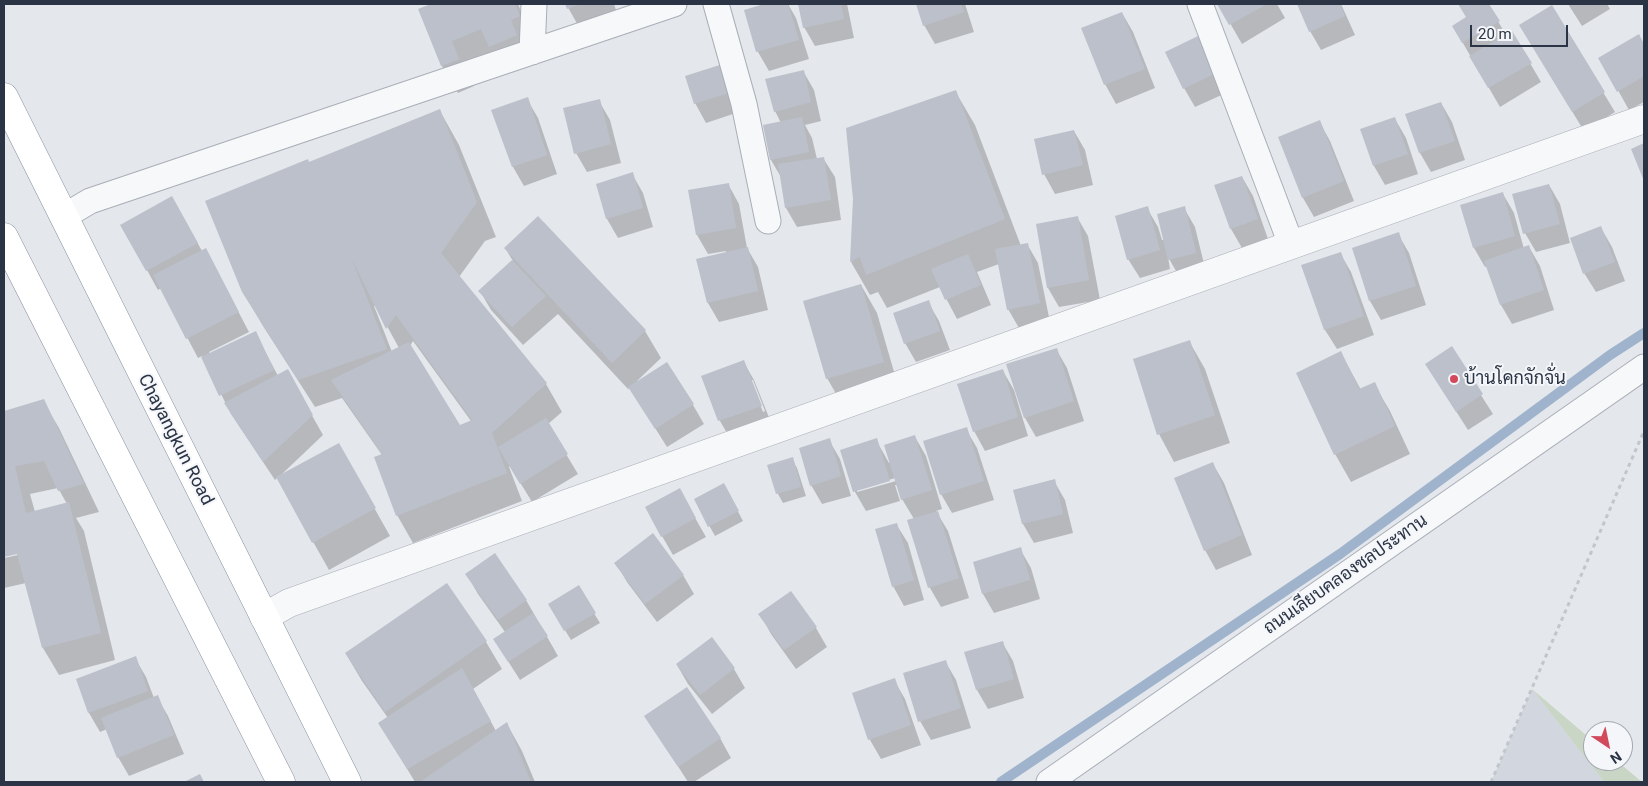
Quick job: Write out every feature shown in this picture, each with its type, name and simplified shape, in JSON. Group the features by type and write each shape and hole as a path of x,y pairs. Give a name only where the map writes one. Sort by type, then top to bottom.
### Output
{"highway":[{"name":"Chayangkun Road","path":"4,97 347,782"},
{"path":"4,237 281,782"}],"street":[{"path":"532,52 534,4"},
{"path":"63,217 90,201 674,4"},
{"path":"716,4 744,104 768,221"},
{"path":"1200,4 1291,244"},
{"path":"264,617 289,603 1291,244 1644,120"},
{"name":"ถนนเลียบคลองชลประทาน","path":"1049,782 1640,379"}],"path":[{"path":"1491,782 1644,431"}],"shaded area":[{"path":"1532,689 1583,755 1583,771 1595,771 1604,782 1491,782"}],"green space":[{"path":"1532,689 1583,732 1583,755"},
{"path":"1595,771 1629,771 1642,782 1604,782"}],"building":[{"path":"431,4 515,4 520,16 511,20 517,35 489,47 481,29 452,41 459,59 441,66 418,9"},
{"path":"565,4 580,4 567,9"},
{"path":"764,4 788,4 799,40 756,52 744,10"},
{"path":"798,4 841,4 844,19 803,28"},
{"path":"916,4 961,4 964,12 923,26"},
{"path":"1217,4 1267,4 1229,25"},
{"path":"1297,4 1340,4 1345,16 1309,32"},
{"path":"1458,4 1489,4 1500,21 1462,43 1452,26 1466,17"},
{"path":"1552,5 1605,92 1572,112 1519,25"},
{"path":"1122,12 1145,69 1104,85 1081,28"},
{"path":"1512,31 1532,63 1488,88 1469,56"},
{"path":"1639,34 1644,44 1644,76 1617,92 1598,58"},
{"path":"1198,36 1216,73 1183,89 1165,52"},
{"path":"726,63 735,91 694,104 685,76"},
{"path":"804,70 811,102 774,112 765,79"},
{"path":"956,90 1005,219 866,275 860,257 850,262 853,199 846,128"},
{"path":"528,97 547,155 512,167 491,110"},
{"path":"600,99 611,144 574,154 563,108"},
{"path":"1441,102 1455,141 1419,153 1405,114"},
{"path":"440,109 477,202 441,253 547,383 492,433 507,473 396,516 374,457 382,454 331,380 409,342 460,425 472,420 396,315 386,329 351,257 387,349 298,380 242,292 205,201 308,159 309,162"},
{"path":"802,117 809,152 770,160 763,125"},
{"path":"1395,117 1408,154 1373,166 1360,129"},
{"path":"1320,120 1344,181 1302,198 1278,137"},
{"path":"1074,130 1083,165 1042,175 1034,139"},
{"path":"1644,143 1644,181 1631,149"},
{"path":"824,157 831,200 785,208 778,164"},
{"path":"633,172 643,208 606,219 596,184"},
{"path":"1242,176 1258,219 1230,229 1214,185"},
{"path":"729,183 736,228 696,235 688,190"},
{"path":"1549,184 1560,224 1523,234 1512,194"},
{"path":"1503,192 1515,236 1473,248 1460,205"},
{"path":"172,196 198,243 146,271 120,225"},
{"path":"1148,206 1160,250 1127,260 1115,216"},
{"path":"1185,206 1196,253 1168,260 1157,214"},
{"path":"538,216 646,330 612,363 504,248"},
{"path":"1078,216 1089,280 1047,288 1036,224"},
{"path":"1601,226 1615,262 1583,274 1570,238"},
{"path":"1399,232 1416,286 1369,301 1352,248"},
{"path":"1028,243 1040,303 1007,310 995,249"},
{"path":"1529,245 1544,290 1500,305 1484,261"},
{"path":"748,247 758,291 707,303 696,259"},
{"path":"206,248 239,312 186,339 153,275"},
{"path":"1341,252 1364,316 1324,330 1301,265"},
{"path":"968,254 981,285 945,300 931,269"},
{"path":"512,260 546,296 512,327 478,291"},
{"path":"861,284 884,362 826,379 803,301"},
{"path":"929,300 940,331 904,344 893,313"},
{"path":"256,331 274,370 219,396 201,357"},
{"path":"1190,340 1215,415 1157,435 1133,359"},
{"name":"บ้านโคกจักจั่น","path":"1452,346 1483,394 1456,412 1425,364"},
{"path":"1057,348 1074,401 1024,418 1006,364"},
{"path":"1341,351 1359,389 1375,382 1395,426 1334,455 1296,373"},
{"path":"744,360 762,406 718,421 701,376"},
{"path":"667,362 694,404 655,429 628,387"},
{"path":"288,369 313,415 263,462 224,403"},
{"path":"1003,369 1018,417 973,432 957,384"},
{"path":"44,399 84,484 58,491 44,461 15,466 26,513 69,502 101,633 42,648 17,554 4,557 4,411"},
{"path":"546,418 568,454 520,484 498,447"},
{"path":"967,427 984,481 940,495 923,441"},
{"path":"915,435 932,490 901,500 884,445"},
{"path":"830,438 841,476 810,486 799,448"},
{"path":"877,438 890,481 853,492 840,450"},
{"path":"339,443 376,508 312,543 276,477"},
{"path":"793,457 801,487 776,494 767,465"},
{"path":"1213,462 1242,535 1204,551 1174,478"},
{"path":"1055,479 1063,514 1022,524 1013,490"},
{"path":"724,483 739,511 708,527 694,499"},
{"path":"680,488 696,518 661,537 645,507"},
{"path":"938,511 959,578 928,588 907,520"},
{"path":"897,523 914,580 892,587 875,529"},
{"path":"653,533 684,575 645,604 614,563"},
{"path":"1021,547 1030,580 982,594 973,562"},
{"path":"495,553 527,600 498,620 465,574"},
{"path":"447,583 487,641 385,712 345,653"},
{"path":"579,585 596,613 564,631 548,604"},
{"path":"791,591 817,627 784,650 758,614"},
{"path":"533,613 548,636 508,662 493,639"},
{"path":"712,637 735,668 700,695 676,664"},
{"path":"1003,641 1014,679 976,690 964,652"},
{"path":"136,656 148,691 88,713 76,679"},
{"path":"946,660 961,708 918,722 903,673"},
{"path":"462,668 491,721 407,769 378,723"},
{"path":"895,678 911,725 868,740 852,693"},
{"path":"687,687 721,738 678,767 644,716"},
{"path":"158,695 174,735 117,758 101,718"},
{"path":"507,722 531,782 420,782"},
{"path":"200,774 204,782 184,782"}],"waterway":[{"path":"1001,782 1340,554 1610,355 1644,333"}],"place":[{"name":"บ้านโคกจักจั่น","path":"1454,379"}]}
